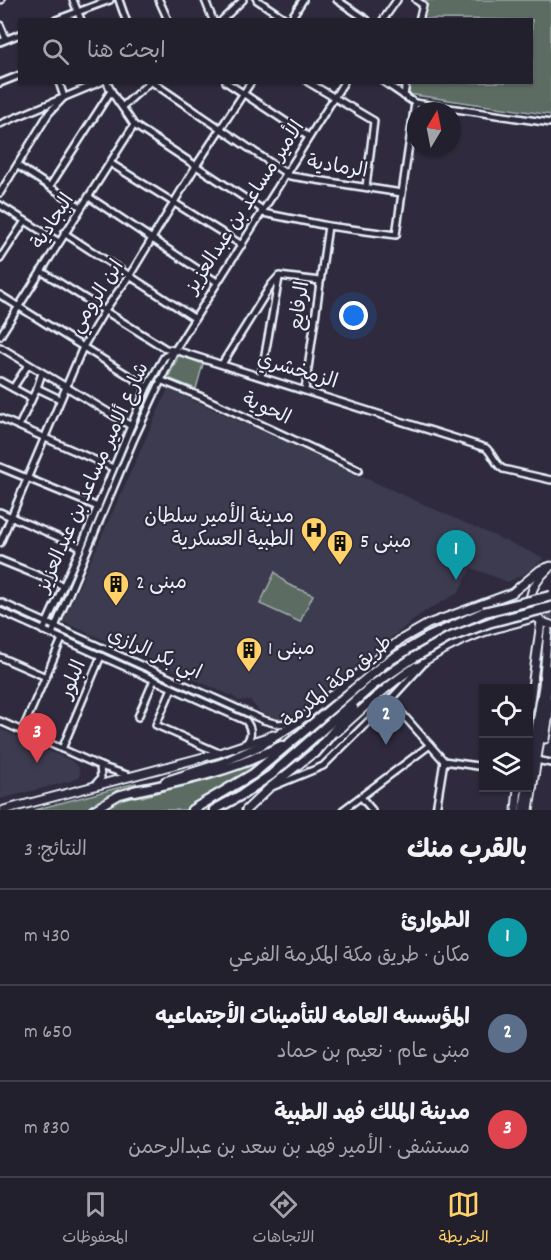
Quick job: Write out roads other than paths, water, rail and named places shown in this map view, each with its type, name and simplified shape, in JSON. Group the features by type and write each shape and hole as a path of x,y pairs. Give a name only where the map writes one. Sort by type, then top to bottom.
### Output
{"highway":[{"name":"طريق مكة المكرمة","path":"192,810 253,774 385,663 427,638 484,612 551,596"},
{"name":"طريق مكة المكرمة","path":"214,810 271,775 373,685 413,658 448,638 491,622 551,607"},
{"path":"315,753 373,685"},
{"path":"134,791 226,770 258,758 294,739"}],"main road":[{"path":"533,747 549,628 539,620 529,604 530,596 549,568 551,558"},
{"path":"93,810 119,795 245,754 298,722 400,640 428,624 512,593 540,570 549,568"},
{"path":"466,610 502,609 505,621 493,630"},
{"path":"246,810 268,789 315,753 381,690 429,657 478,634 539,620"},
{"path":"532,684 539,620"},
{"path":"531,810 551,668"},
{"path":"531,810 551,701"},
{"path":"4,810 219,753 284,731"},
{"path":"516,810 518,792"},
{"path":"523,810 526,792"}],"street":[{"path":"74,0 80,18"},
{"path":"60,18 110,0"},
{"path":"119,0 125,18"},
{"path":"159,0 167,18"},
{"path":"205,0 212,18"},
{"path":"224,18 243,0"},
{"path":"257,0 285,18"},
{"path":"290,18 303,0"},
{"path":"337,0 364,18"},
{"path":"384,18 397,0"},
{"path":"416,0 423,5 420,18"},
{"path":"0,25 3,40 18,35"},
{"path":"0,83 18,76"},
{"path":"60,84 64,97"},
{"path":"0,124 96,84"},
{"path":"108,84 134,125 260,208 263,213 328,226 396,235 407,156"},
{"path":"123,106 149,84"},
{"name":"الرمادية","path":"154,84 288,172 290,176 402,193"},
{"path":"229,84 309,137"},
{"name":"ابن الرومي","path":"0,543 83,347 250,84"},
{"path":"311,84 374,121 366,187"},
{"name":"الأمير مساعد بن عبدالعزيز","path":"175,350 343,84"},
{"path":"387,84 412,102"},
{"path":"404,96 406,84"},
{"path":"50,186 111,91"},
{"path":"0,193 49,113 64,97"},
{"path":"461,110 551,123"},
{"name":"البجادية","path":"0,336 134,125"},
{"path":"110,163 242,245"},
{"path":"18,166 81,207"},
{"path":"89,197 218,282"},
{"path":"0,204 59,242"},
{"path":"0,259 2,250 25,220"},
{"name":"الرفايع","path":"305,390 328,226"},
{"path":"64,233 194,318"},
{"name":"الزمخشري","path":"41,271 166,349 261,376 486,448 495,458 498,466 503,469 551,480"},
{"path":"279,276 320,281"},
{"path":"222,364 279,276"},
{"path":"261,376 279,276"},
{"path":"0,295 147,387"},
{"path":"1,350 131,426"},
{"name":"شارع ألامير مساعد بن عبدالعزيز","path":"52,634 126,457 175,350"},
{"name":"شارع ألامير مساعد بن عبدالعزيز","path":"43,631 81,547 147,387 164,357 175,350"},
{"path":"13,388 28,364"},
{"path":"19,426 42,373"},
{"name":"الحوية","path":"160,380 202,397 359,470"},
{"path":"0,381 31,398"},
{"path":"37,388 60,399"},
{"path":"0,418 113,468"},
{"path":"119,454 126,457"},
{"path":"0,467 98,507"},
{"path":"0,512 81,547"},
{"path":"0,560 64,586"},
{"name":"ابي بكر الرازي","path":"0,602 263,720 278,724 298,722"},
{"name":"ابي بكر الرازي","path":"0,611 246,721 250,735 244,745"},
{"path":"22,731 62,639"},
{"name":"البلور","path":"62,749 101,656"},
{"path":"0,657 46,677"},
{"path":"268,789 324,766 429,657"},
{"path":"138,717 154,680"},
{"path":"172,688 156,724 219,753"},
{"path":"390,700 444,761 479,766"},
{"path":"0,721 100,766 130,776"},
{"path":"343,810 430,745"},
{"path":"436,810 444,761"},
{"path":"541,761 551,763"},
{"path":"93,787 101,778 100,766"},
{"path":"360,797 372,810"}],"tunnel":[{"path":"548,629 551,593"}],"place":[{"name":"مدينة الأمير سلطان الطبية العسكرية","path":"314,553"},
{"name":"مبنى 5","path":"340,566"},
{"name":"الطوارئ","path":"456,580"},
{"name":"مبنى 2","path":"116,607"},
{"name":"مبنى 1","path":"249,673"},
{"name":"المؤسسه العامه للتأمينات الأجتماعيه","path":"386,745"},
{"name":"مدينة الملك فهد الطبية","path":"37,763"}]}
